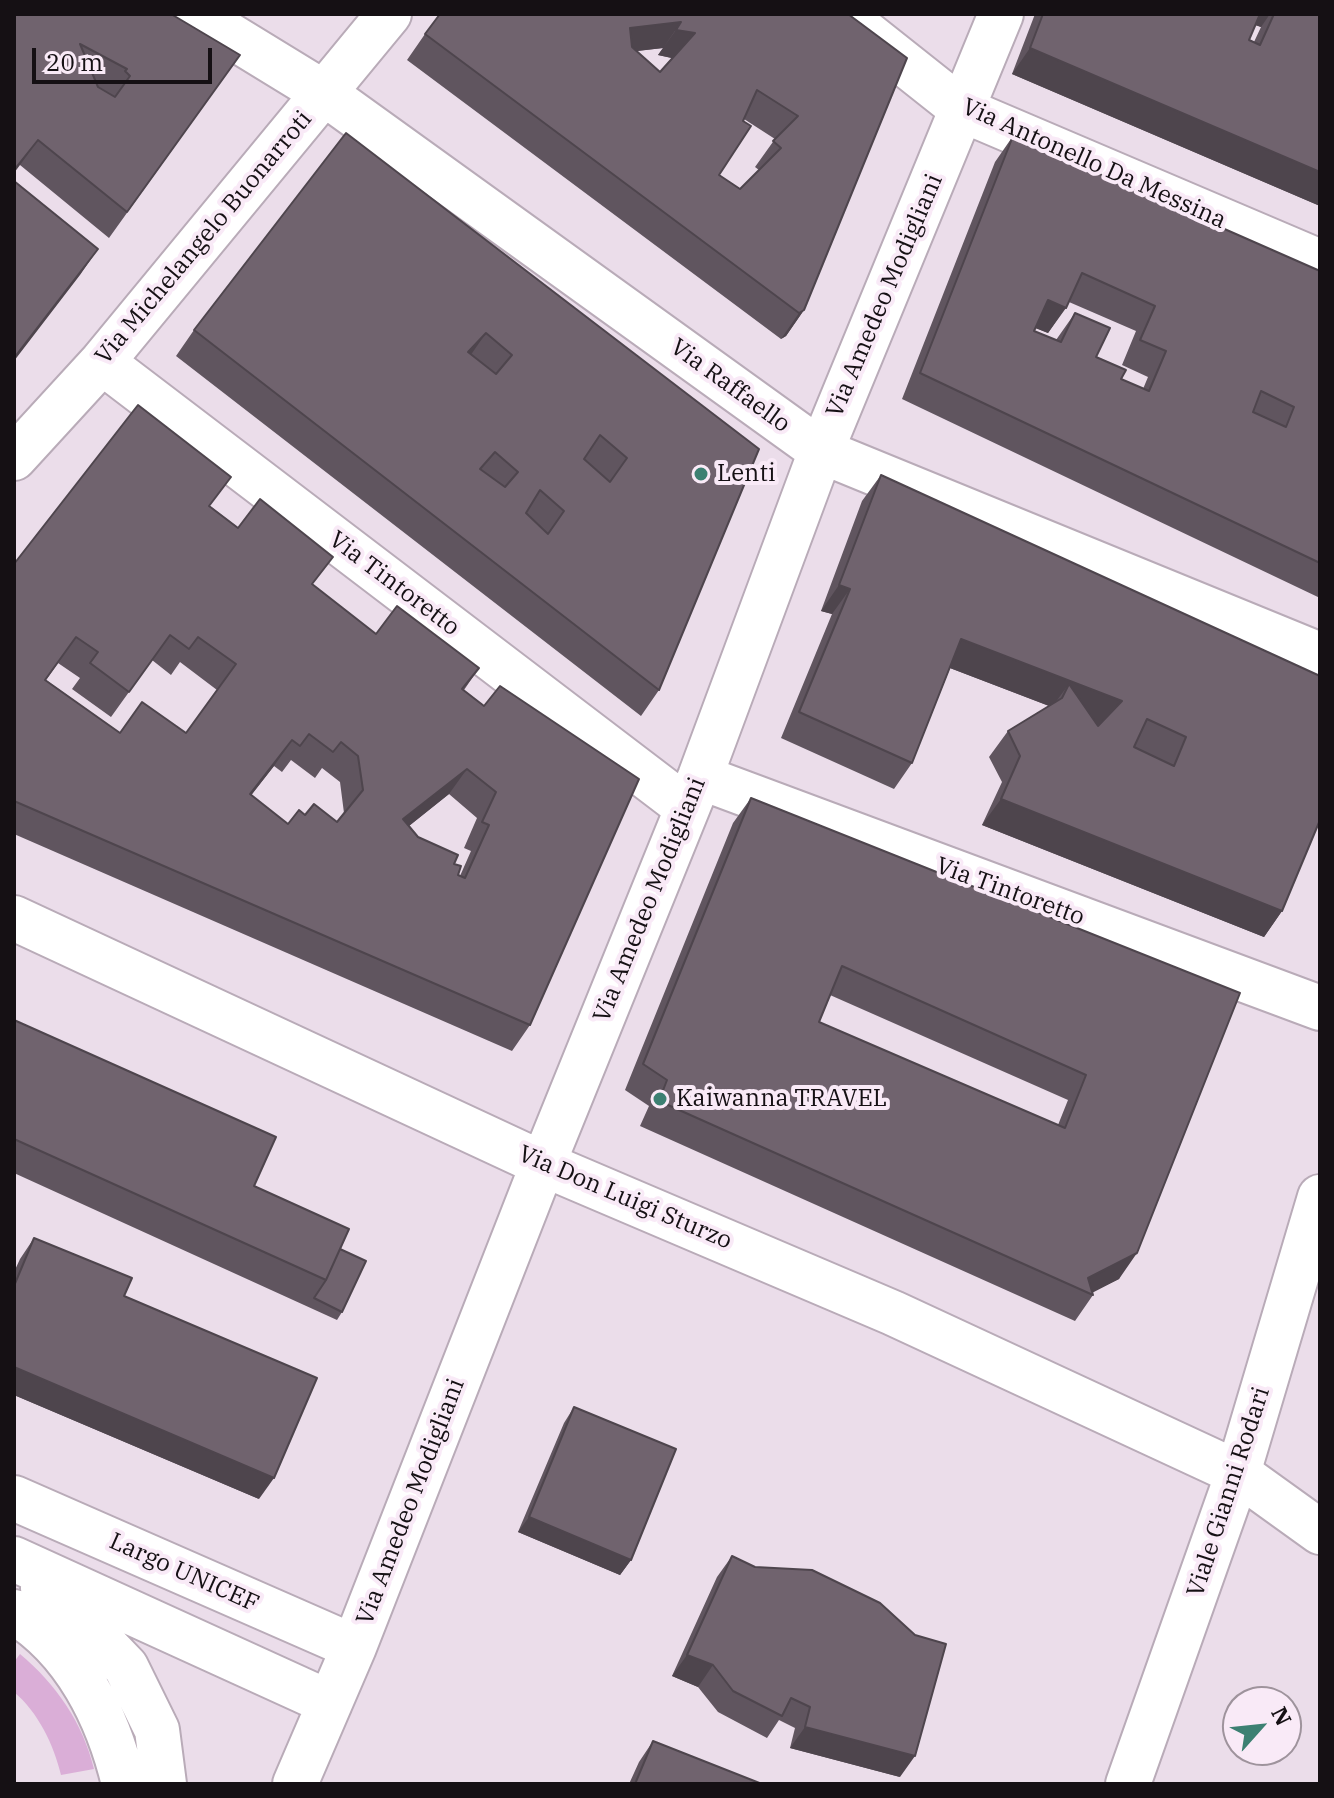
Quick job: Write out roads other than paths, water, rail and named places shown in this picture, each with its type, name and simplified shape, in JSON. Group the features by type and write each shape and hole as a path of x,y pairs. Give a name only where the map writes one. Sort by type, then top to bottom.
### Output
{"street":[{"name":"Via Raffaello","path":"195,14 324,93 821,451 1320,655"},
{"name":"Via Michelangelo Buonarroti","path":"14,458 102,362 389,14"},
{"name":"Via Antonello Da Messina","path":"842,14 963,110 1320,262"},
{"name":"Via Amedeo Modigliani","path":"295,1784 354,1647 693,792 821,451 1001,14"},
{"name":"Via Tintoretto","path":"102,362 693,792 1320,1008"},
{"name":"Via Don Luigi Sturzo","path":"14,918 543,1164 893,1313 1238,1473 1320,1532"},
{"name":"Viale Gianni Rodari","path":"1128,1784 1238,1473 1320,1197"},
{"name":"Largo UNICEF","path":"14,1498 354,1647"},
{"path":"14,1561 330,1703"},
{"path":"14,1561 78,1617 126,1667 157,1730 164,1784"},
{"path":"14,1612 52,1644 78,1674 105,1722 124,1784"}],"place":[{"name":"Lenti","path":"701,474"},
{"name":"Kaiwanna TRAVEL","path":"660,1099"}]}
